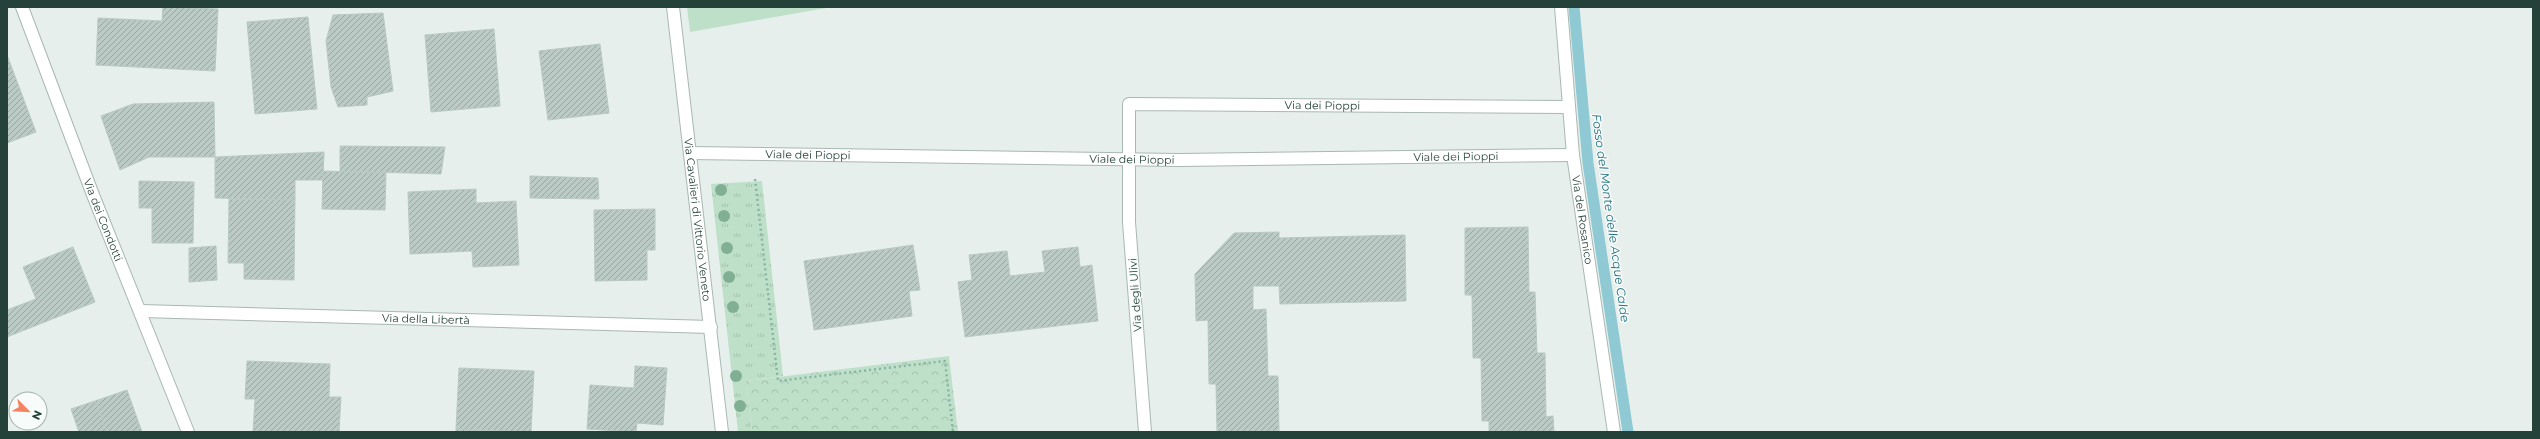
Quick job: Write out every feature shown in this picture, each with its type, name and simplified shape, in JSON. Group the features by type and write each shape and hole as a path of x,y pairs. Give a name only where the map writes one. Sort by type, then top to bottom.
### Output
{"street":[{"name":"Via dei Condotti","path":"22,7 93,195 188,432"},
{"name":"Via Cavalieri di Vittorio Veneto","path":"673,7 722,432"},
{"name":"Via del Rosanico","path":"1561,7 1573,155 1614,432"},
{"name":"Via dei Pioppi","path":"1130,158 1129,104 1569,107"},
{"name":"Viale dei Pioppi","path":"690,153 1130,158 1180,160 1573,155"},
{"name":"Via degli Ulivi","path":"1130,158 1129,222 1145,432"},
{"name":"Via della Libertà","path":"141,312 711,327"}],"path":[{"path":"752,154 778,381 945,361 953,432"}],"green space":[{"path":"687,7 832,7 690,32"},
{"path":"762,181 783,376 746,381 752,432 738,432 711,184"},
{"path":"949,356 958,432 752,432 746,381"}],"building":[{"path":"163,7 218,9 215,71 96,65 98,18 162,21"},
{"path":"383,13 393,91 367,97 367,105 338,107 331,87 326,41 333,15"},
{"path":"308,17 317,109 255,114 247,22"},
{"path":"494,29 500,106 431,112 425,35"},
{"path":"600,44 609,113 548,120 539,51"},
{"path":"7,55 36,132 7,143"},
{"path":"214,102 215,157 149,157 120,170 101,116 133,104"},
{"path":"340,146 445,147 441,174 340,171"},
{"path":"324,152 323,180 295,180 295,200 215,198 215,157"},
{"path":"323,171 386,173 385,210 322,209"},
{"path":"530,176 598,178 599,199 530,198"},
{"path":"139,181 194,182 193,243 152,243 152,208 139,208"},
{"path":"476,189 476,203 516,201 519,265 473,267 472,251 410,254 408,192"},
{"path":"229,199 295,200 294,280 244,279 244,263 228,263"},
{"path":"655,209 655,250 647,250 647,280 595,281 594,210"},
{"path":"1528,227 1529,292 1535,292 1537,353 1545,353 1546,417 1553,416 1554,432 1489,432 1489,421 1482,421 1481,358 1473,358 1472,295 1465,295 1465,228"},
{"path":"1279,232 1279,238 1405,235 1406,301 1280,304 1279,286 1253,286 1253,310 1266,309 1268,376 1278,376 1279,432 1217,432 1216,384 1209,384 1208,320 1196,321 1195,274 1234,233"},
{"path":"913,245 920,290 909,291 912,316 814,330 804,261"},
{"path":"216,246 217,280 189,282 189,248"},
{"path":"73,247 95,302 7,337 7,310 36,299 23,267"},
{"path":"1078,247 1080,267 1092,265 1098,321 965,337 958,282 972,280 969,255 1007,251 1010,276 1045,272 1042,251"},
{"path":"247,361 330,364 329,397 341,397 339,432 253,432 255,399 245,399"},
{"path":"635,366 667,368 663,425 637,423 636,432 587,429 590,385 634,388"},
{"path":"459,368 534,371 531,432 456,429"},
{"path":"127,390 142,432 107,432 95,401"},
{"path":"95,401 107,432 79,432 71,409"},
{"path":"456,429 511,432 456,432"}],"waterway":[{"name":"Fosso del Monte delle Acque Calde","path":"1574,7 1588,163 1628,432"}]}
